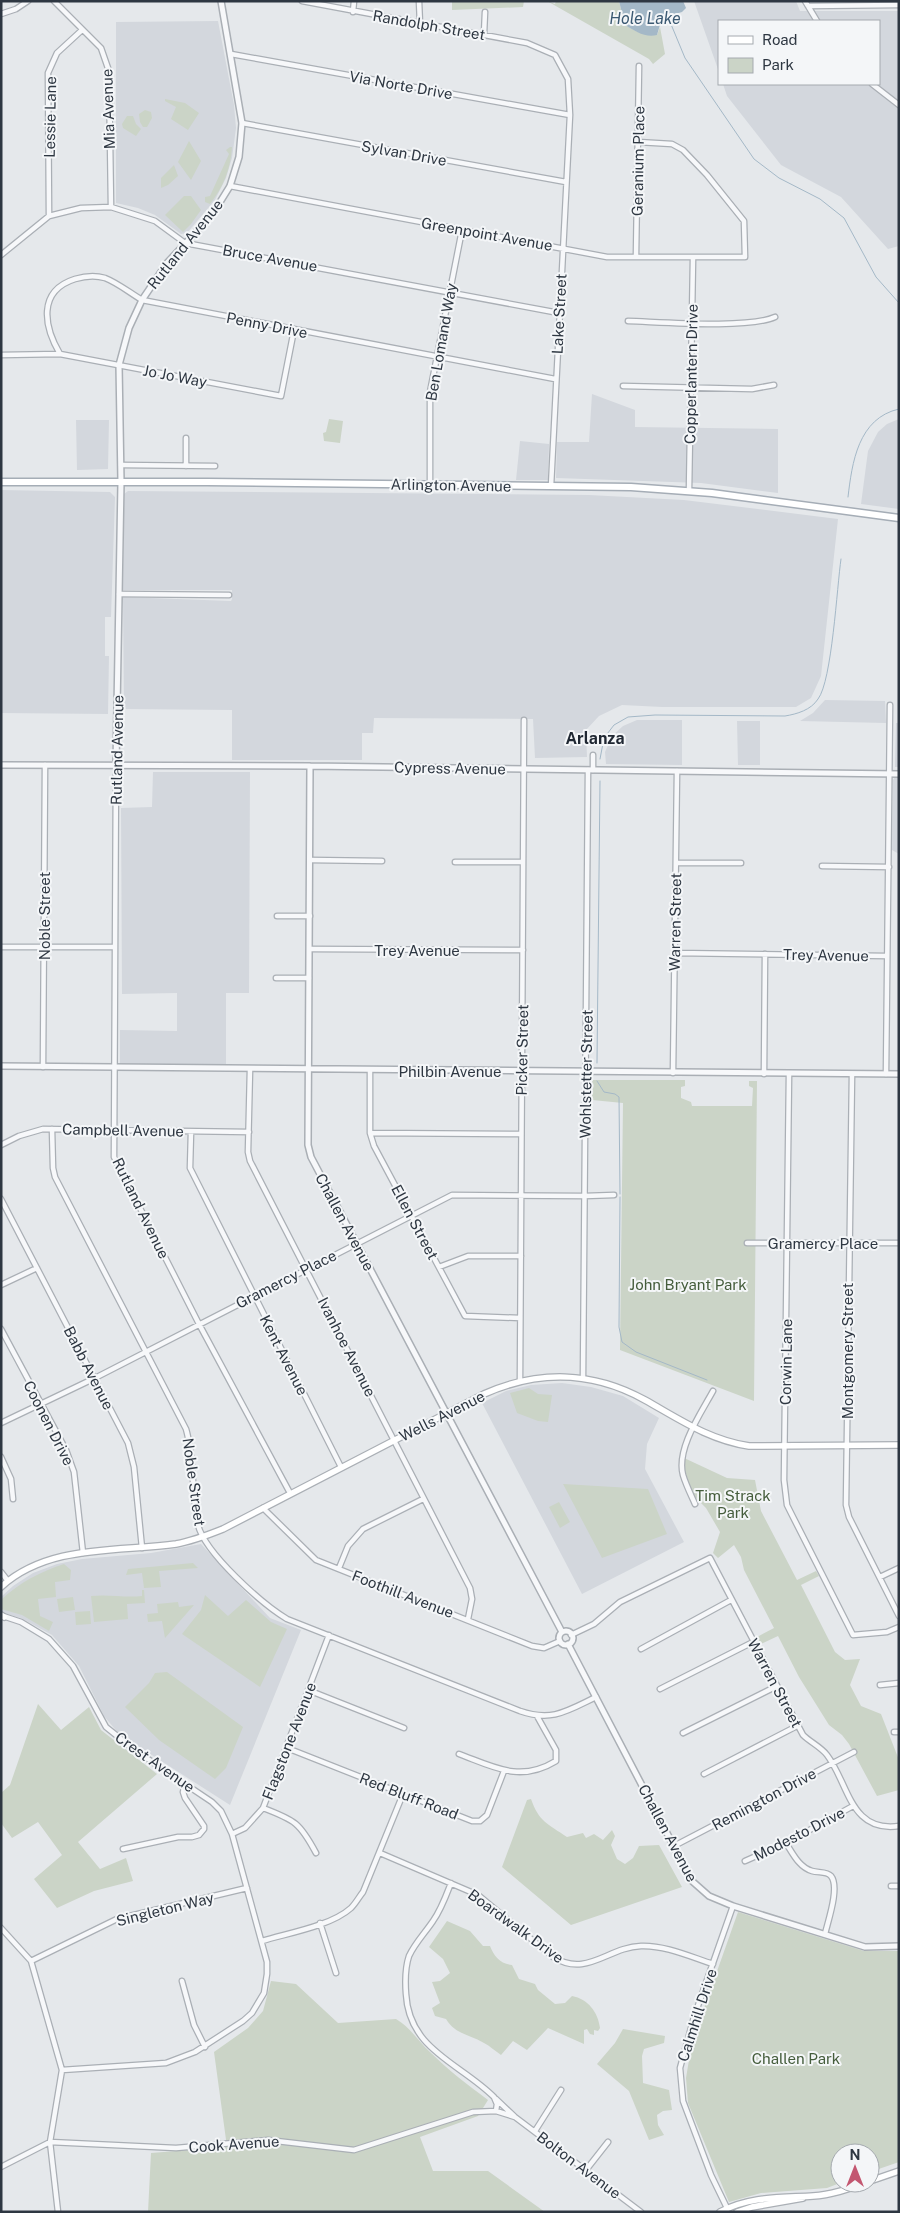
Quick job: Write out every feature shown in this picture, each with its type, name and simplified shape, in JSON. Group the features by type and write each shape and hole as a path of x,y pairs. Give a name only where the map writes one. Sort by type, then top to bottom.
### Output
{"main road":[{"name":"Arlington Avenue","path":"1,482 551,486 689,490 899,518"},
{"name":"Wells Avenue","path":"4,1584 47,1560 83,1552 142,1548 178,1543 223,1529 446,1413 500,1387 520,1380 542,1377 583,1378 608,1383 631,1392 692,1428 730,1443 749,1446 899,1445"},
{"path":"880,2178 899,2171"},
{"path":"737,2212 830,2193"},
{"path":"720,2212 747,2201 768,2197 812,2196"}],"street":[{"path":"1,14 28,1"},
{"name":"Mia Avenue","path":"54,1 101,48 109,71 110,207"},
{"name":"Rutland Avenue","path":"221,1 222,16 231,54 242,123 239,157 230,186 212,215 167,263 142,300 129,328 119,365 121,482 116,766 114,1157 199,1324 290,1493"},
{"name":"Randolph Street","path":"302,1 527,43 555,55"},
{"path":"353,12 354,1"},
{"path":"420,1 420,24"},
{"path":"807,4 899,5"},
{"path":"807,4 816,20"},
{"path":"484,34 485,12"},
{"name":"Lessie Lane","path":"49,216 48,73 57,53 82,30"},
{"name":"Via Norte Drive","path":"231,54 570,116"},
{"name":"Lake Street","path":"551,486 570,116 568,79 555,55"},
{"name":"Geranium Place","path":"636,256 640,66"},
{"path":"873,85 899,105"},
{"name":"Sylvan Drive","path":"242,123 566,182"},
{"name":"Greenpoint Avenue","path":"230,186 607,257 745,258 744,221 707,175 683,150 672,144 638,142"},
{"name":"Bruce Avenue","path":"1,255 49,216 81,208 110,207 155,221 185,243 450,291 559,313"},
{"name":"Ben Lomand Way","path":"430,485 430,396 462,230"},
{"name":"Copperlantern Drive","path":"689,490 693,258"},
{"name":"Penny Drive","path":"60,354 50,336 47,315 51,296 66,282 85,275 105,278 142,300 555,380"},
{"path":"628,321 743,322 767,320 775,316"},
{"name":"Jo Jo Way","path":"1,355 60,354 281,396 294,330"},
{"path":"623,386 752,389 774,385"},
{"path":"186,438 186,466"},
{"path":"121,466 215,466"},
{"path":"119,594 229,595"},
{"path":"886,1074 890,705"},
{"name":"Picker Street","path":"520,1380 524,720"},
{"name":"Wohlstetter Street","path":"583,1378 586,1072 591,770 593,756"},
{"name":"Cypress Avenue","path":"1,765 310,766 899,774"},
{"name":"Noble Street","path":"43,1067 45,765"},
{"name":"Challen Avenue","path":"310,766 308,1145 311,1157 562,1632"},
{"name":"Warren Street","path":"673,1073 676,771"},
{"path":"310,860 382,861"},
{"path":"455,862 523,862"},
{"path":"676,863 741,863"},
{"path":"822,866 888,867"},
{"path":"277,916 310,916"},
{"path":"1,947 115,947"},
{"name":"Trey Avenue","path":"310,949 523,950"},
{"name":"Trey Avenue","path":"674,953 888,956"},
{"path":"764,1074 765,954"},
{"path":"276,978 309,978"},
{"name":"Philbin Avenue","path":"1,1066 370,1071 899,1074"},
{"name":"Ivanhoe Avenue","path":"250,1069 250,1161 470,1588 472,1599 468,1619"},
{"name":"Ellen Street","path":"370,1071 370,1132 374,1146 466,1316 520,1318"},
{"name":"Corwin Lane","path":"790,1074 784,1480 787,1505 853,1635 887,1632 899,1627"},
{"name":"Montgomery Street","path":"852,1074 848,1243 846,1505 848,1517 899,1616"},
{"name":"Noble Street","path":"52,1129 55,1177 186,1429 191,1447 198,1524 202,1537 221,1560 264,1604 287,1619 520,1711 537,1716 556,1715 596,1697"},
{"name":"Campbell Avenue","path":"1,1145 32,1131 52,1129 249,1132"},
{"name":"Kent Avenue","path":"190,1132 190,1168 341,1467"},
{"path":"370,1132 521,1134"},
{"name":"Gramercy Place","path":"1,1423 95,1378 452,1195 614,1195"},
{"name":"Babb Avenue","path":"1,1200 95,1378 132,1456 142,1548"},
{"name":"Gramercy Place","path":"747,1243 899,1243"},
{"path":"439,1267 468,1256 521,1256"},
{"path":"1,1285 37,1268"},
{"name":"Coonen Drive","path":"1,1329 66,1450 74,1472 83,1552"},
{"path":"695,1504 682,1473 682,1455 692,1428 713,1391"},
{"path":"1,1457 11,1479 12,1499"},
{"path":"339,1568 348,1546 363,1529 423,1499"},
{"name":"Foothill Avenue","path":"263,1508 316,1560 538,1647 551,1646 560,1641"},
{"name":"Warren Street","path":"572,1635 594,1624 620,1602 710,1558 796,1726 803,1735 826,1755 853,1806 871,1824 890,1828 899,1826"},
{"path":"880,1577 899,1568"},
{"path":"1,1572 4,1584"},
{"path":"641,1649 731,1600"},
{"name":"Crest Avenue","path":"2,1616 21,1622 49,1639 73,1666 106,1727 136,1751 221,1811 232,1834 262,1940 267,1974 259,2003 243,2021 205,2047 186,2057 166,2062 62,2070"},
{"path":"562,1632 572,1635 572,1640 568,1644 563,1644 560,1641 559,1637 562,1632"},
{"name":"Flagstone Avenue","path":"232,1834 245,1828 263,1808 329,1635"},
{"path":"660,1689 753,1642"},
{"name":"Challen Avenue","path":"568,1644 692,1881 698,1888 709,1896 733,1906 865,1947 899,1946"},
{"path":"880,1684 899,1683"},
{"path":"683,1733 777,1686"},
{"path":"308,1690 404,1728"},
{"path":"459,1754 504,1771 526,1773 556,1761 556,1750 537,1716"},
{"path":"704,1774 796,1726"},
{"name":"Red Bluff Road","path":"287,1748 472,1821 480,1821 487,1815 504,1771"},
{"name":"Remington Drive","path":"674,1846 854,1752"},
{"path":"122,1849 178,1837 192,1838 202,1832 204,1829 201,1819 185,1798 183,1792 185,1784"},
{"path":"262,1940 320,1923 344,1913 355,1903 363,1892 403,1794"},
{"name":"Modesto Drive","path":"745,1861 786,1843 853,1806"},
{"path":"263,1808 285,1816 303,1829 316,1853"},
{"path":"786,1843 802,1866 811,1871 831,1876 834,1882 834,1901 825,1934"},
{"name":"Boardwalk Drive","path":"380,1853 481,1897 553,1957 569,1964 588,1964 623,1949 644,1946 658,1948 713,1964"},
{"name":"Bolton Avenue","path":"451,1883 438,1913 409,1956 405,1978 408,2013 416,2030 428,2045 496,2099 517,2119 642,2212"},
{"path":"891,1886 899,1886"},
{"name":"Singleton Way","path":"30,1962 117,1919 247,1888"},
{"name":"Calmhill Drive","path":"727,2208 696,2137 683,2100 680,2082 683,2055 733,1906"},
{"path":"320,1923 336,1973"},
{"path":"1,1928 30,1962 62,2070 50,2142 58,2212"},
{"path":"182,1981 194,2025 205,2047"},
{"path":"535,2131 562,2090"},
{"path":"496,2099 496,2111"},
{"name":"Bolton Avenue","path":"496,2111 517,2119"},
{"name":"Cook Avenue","path":"1,2167 50,2142 176,2148 268,2140 354,2150 473,2112 496,2111"},
{"path":"586,2170 608,2142"}],"shaded area":[{"path":"694,1 796,1 800,11 899,11 899,246 888,249 841,197 781,165 727,96 723,85 880,85 880,20 718,20 718,69"},
{"path":"218,21 234,105 236,128 232,158 226,178 215,200 187,233 181,234 155,215 138,208 116,203 116,22"},
{"path":"592,394 635,410 635,427 778,429 778,493 701,483 556,478 557,442 589,442"},
{"path":"899,419 899,509 861,504 868,451 878,432 887,424"},
{"path":"76,420 109,420 108,469 77,470"},
{"path":"520,441 549,444 548,480 516,480"},
{"path":"1,490 110,492 115,497 111,617 105,617 105,656 109,656 108,714 1,713"},
{"path":"128,491 589,495 684,500 838,519 821,676 811,698 796,707 662,707 622,705 599,716 586,730 587,757 535,758 533,719 374,718 373,733 362,733 362,760 232,760 232,710 124,709 123,597 231,601 232,599 232,590 123,590 124,494"},
{"path":"825,700 885,701 886,723 800,721 813,713"},
{"path":"637,720 682,720 682,765 606,764 605,752 612,736 623,726"},
{"path":"737,721 760,721 760,765 738,765"},
{"path":"896,723 899,723 899,767 895,767"},
{"path":"153,772 250,772 249,993 226,993 226,1065 120,1064 120,1030 177,1031 177,993 122,994 121,808 152,807"},
{"path":"895,777 899,777 899,854 892,850 893,780"},
{"path":"562,1383 591,1387 623,1396 659,1418 647,1444 645,1469 684,1542 582,1594 482,1403 506,1391 531,1385"},
{"path":"201,1544 270,1618 301,1630 230,1805 119,1734 104,1716 79,1666 52,1635 21,1618 1,1612 1,1597 13,1586 33,1573 57,1564 82,1559 151,1553"}],"green space":[{"path":"452,1 524,1 523,7 452,10"},
{"path":"547,1 555,4 556,1 619,1 625,25 640,33 652,35 657,35 660,27 665,54 653,64 649,59"},
{"path":"165,99 185,103 199,113 188,130 171,119 176,107 165,101"},
{"path":"145,110 151,112 152,118 147,127 143,127 139,114"},
{"path":"127,116 133,116 136,124 141,129 136,136 123,128 122,124"},
{"path":"189,141 201,161 191,180 178,162"},
{"path":"232,147 230,163 219,191 210,204 205,202 205,197 210,196 229,154 226,150"},
{"path":"174,165 178,176 168,185 161,188 161,178"},
{"path":"184,196 191,196 201,210 183,232 165,215"},
{"path":"329,419 343,421 340,443 324,441 323,433 326,432"},
{"name":"John Bryant Park","path":"592,1080 685,1080 685,1086 681,1087 681,1098 691,1102 692,1106 752,1106 753,1088 749,1086 749,1081 757,1081 754,1401 620,1350 623,1103 592,1100"},
{"path":"529,1388 538,1394 552,1395 548,1422 538,1421 517,1413 510,1393"},
{"name":"Tim Strack Park","path":"682,1457 727,1478 755,1480 761,1511 797,1580 816,1571 819,1576 801,1585 835,1652 845,1660 860,1659 850,1685 861,1706 881,1714 899,1760 899,1790 877,1796 849,1744 842,1735 829,1725 799,1677 778,1636 761,1644 757,1637 774,1628 744,1570 741,1557 734,1545 718,1558 713,1553 720,1532 706,1508 694,1496 686,1481"},
{"path":"563,1484 648,1489 667,1534 602,1558"},
{"path":"559,1502 570,1522 560,1528 549,1507"},
{"path":"193,1563 198,1568 159,1571 161,1587 144,1588 142,1573 126,1575 128,1569"},
{"path":"64,1564 71,1570 70,1580 55,1582 56,1597 38,1599 40,1616 53,1622 49,1631 22,1615 1,1609 1,1600 15,1588 47,1570"},
{"path":"142,1590 144,1590 145,1603 127,1604 128,1619 94,1622 91,1596 142,1596"},
{"path":"205,1595 228,1616 246,1600 271,1622 287,1629 260,1687 182,1634 201,1610"},
{"path":"73,1597 75,1610 59,1612 57,1599"},
{"path":"178,1602 179,1607 194,1605 165,1638 162,1621 148,1622 147,1614 158,1613 157,1604"},
{"path":"90,1611 91,1624 76,1625 75,1612"},
{"path":"167,1672 243,1727 226,1768 215,1779 159,1740 125,1707 149,1683 155,1673"},
{"path":"38,1704 61,1730 89,1707 101,1730 157,1774 78,1842 100,1869 126,1858 133,1881 94,1891 57,1908 34,1879 62,1855 38,1822 12,1838 1,1823 1,1793 10,1785"},
{"path":"531,1799 541,1818 567,1837 583,1833 586,1838 594,1834 603,1840 612,1830 615,1836 611,1845 617,1859 625,1864 633,1858 639,1846 659,1845 682,1887 571,1925 502,1867 527,1800"},
{"name":"Challen Park","path":"738,1912 864,1951 899,1951 899,2162 880,2169 880,2143 830,2143 830,2187 761,2193 729,2202 688,2103 686,2078 692,2042"},
{"path":"447,1921 470,1931 483,1946 490,1946 498,1959 512,1965 519,1979 535,1984 538,1990 555,2004 565,2003 572,1996 583,2000 591,2007 597,2017 600,2028 598,2031 594,2030 594,2035 590,2034 587,2029 584,2030 584,2044 548,2028 527,2050 513,2041 501,2055 486,2044 458,2031 446,2019 435,2016 432,2008 440,2003 432,1982 440,1981 450,1973 443,1959 429,1947"},
{"path":"271,1981 296,1984 338,2023 396,2019 406,2026 444,2065 488,2100 478,2116 420,2137 433,2171 488,2171 545,2212 148,2212 151,2153 227,2147 214,2052 248,2028 263,2011"},
{"path":"623,2029 665,2036 664,2043 644,2049 642,2056 643,2083 669,2090 672,2110 663,2111 657,2115 658,2125 664,2135 649,2140 629,2091 597,2064 615,2043"}],"water":[{"name":"Hole Lake","path":"619,1 683,1 686,8 682,12 662,18 657,35 648,36 625,25"}],"waterway":[{"path":"668,17 685,58 754,159 779,178 820,199 844,218 876,277 899,303"},
{"path":"848,497 855,457 866,432 874,422 885,414 899,409"},
{"path":"600,759 604,738 614,725 628,717 655,715 785,716 799,713 812,706 823,689 827,673 841,559"},
{"path":"597,1063 600,781"},
{"path":"597,1081 604,1092 615,1094 619,1097 620,1194"},
{"path":"620,1197 619,1327 622,1342 636,1352 707,1380"}],"district":[{"name":"Arlanza","path":"595,738"}]}
